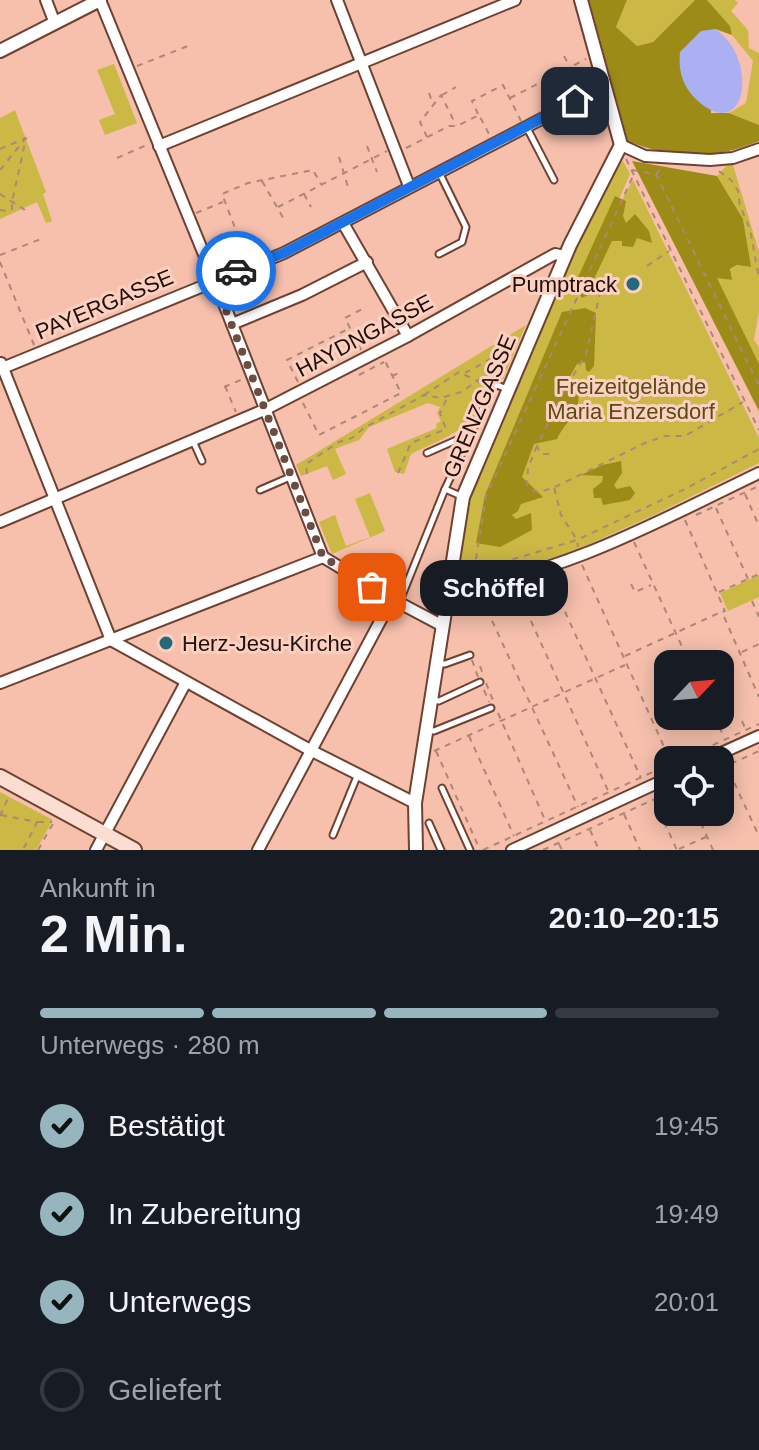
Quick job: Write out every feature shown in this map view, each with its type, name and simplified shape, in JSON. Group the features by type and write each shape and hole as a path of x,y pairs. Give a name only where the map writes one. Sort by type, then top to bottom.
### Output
{"main road":[{"path":"0,777 57,816 134,850"}],"street":[{"path":"46,0 54,21"},
{"path":"0,51 100,0 323,557 443,626"},
{"path":"337,0 409,186"},
{"path":"158,143 515,0"},
{"path":"581,0 619,148 645,156 710,160 733,158 759,149"},
{"name":"PAYERGASSE","path":"1,366 284,253 605,86"},
{"name":"GRENZGASSE","path":"416,850 415,803 435,664 455,589 463,497 565,256 619,148"},
{"path":"343,223 408,336"},
{"name":"HAYDNGASSE","path":"0,522 264,410 365,358 382,356 408,336 555,254 565,256"},
{"path":"232,324 302,295 367,262"},
{"path":"1,366 111,640 310,750 415,803"},
{"path":"455,589 581,560 759,473"},
{"path":"0,683 323,557"},
{"path":"258,850 310,750 395,601"},
{"path":"96,850 186,682"},
{"path":"728,746 759,736"},
{"path":"512,850 654,784"}],"lane":[{"path":"524,126 554,180"},
{"path":"438,171 466,227 462,242 439,254"},
{"path":"395,601 492,389 497,385 507,390"},
{"path":"427,453 471,434"},
{"path":"193,440 202,461"},
{"path":"260,490 291,476"},
{"path":"445,489 463,497"},
{"path":"435,664 445,664 470,655"},
{"path":"430,700 439,701 480,682"},
{"path":"425,730 434,731 491,708"},
{"path":"333,835 358,774"},
{"path":"442,788 470,850"},
{"path":"429,823 441,850"}],"path":[{"path":"128,70 188,46"},
{"path":"564,56 570,67"},
{"path":"510,99 591,57"},
{"path":"493,142 472,101 503,85 524,126"},
{"path":"427,137 420,122 441,95 456,87"},
{"path":"429,93 433,105"},
{"path":"441,95 457,126"},
{"path":"278,207 372,159 479,115"},
{"path":"0,149 26,138"},
{"path":"0,170 26,138"},
{"path":"0,210 12,213 26,138"},
{"path":"117,158 158,143"},
{"path":"367,146 377,172"},
{"path":"619,148 759,430"},
{"path":"339,157 348,187"},
{"path":"633,172 656,174 673,158"},
{"path":"710,160 738,191 740,206 750,229 759,279"},
{"path":"201,247 237,233 222,194 261,180 313,170 321,184"},
{"path":"474,571 486,496 633,172"},
{"path":"656,174 759,386"},
{"path":"261,180 285,221"},
{"path":"303,193 311,207"},
{"path":"0,194 25,210"},
{"path":"188,217 224,201"},
{"path":"0,255 41,239"},
{"path":"647,266 671,250"},
{"path":"0,262 30,336"},
{"path":"586,278 600,293 586,354 565,389 528,468 527,485 531,491 537,493 554,487 645,443 665,436 685,436 744,401"},
{"path":"364,308 345,318 365,358"},
{"path":"350,328 287,360 319,435 401,393 382,356 359,375"},
{"path":"424,395 447,397 461,392 495,371 501,365 502,358 494,357 465,373"},
{"path":"392,376 401,372"},
{"path":"307,474 306,464 327,449 352,438 455,373 465,373 492,389"},
{"path":"239,421 224,387 251,375"},
{"path":"398,473 411,443 446,429 440,413 447,397"},
{"path":"537,446 541,454 549,454"},
{"path":"455,589 474,571 577,540 685,489 759,449"},
{"path":"554,487 561,515 577,540"},
{"path":"744,493 759,526"},
{"path":"716,507 748,579"},
{"path":"623,657 725,611 680,510"},
{"path":"630,534 684,650"},
{"path":"538,580 581,560 664,746"},
{"path":"718,593 759,574"},
{"path":"550,577 641,778"},
{"path":"631,584 635,592 653,584"},
{"path":"456,605 516,587 609,793"},
{"path":"481,598 578,807"},
{"path":"752,601 759,617"},
{"path":"722,612 759,697"},
{"path":"694,618 696,624"},
{"path":"740,653 759,644"},
{"path":"422,756 626,664"},
{"path":"480,666 546,822"},
{"path":"742,721 746,730"},
{"path":"726,746 759,724"},
{"path":"469,735 514,836"},
{"path":"436,750 482,850 654,772"},
{"path":"734,762 759,751"},
{"path":"734,783 759,836"},
{"path":"7,799 1,816 37,822 57,816"},
{"path":"543,850 653,799 678,850 707,836"},
{"path":"623,813 640,850"},
{"path":"38,850 57,816"},
{"path":"752,822 759,818"},
{"path":"23,850 37,822"},
{"path":"702,826 713,850"},
{"path":"589,829 599,850"},
{"path":"559,843 562,850"}],"green space":[{"path":"627,0 695,0 653,42 637,46 616,27"},
{"path":"707,0 735,0 738,3 731,11 748,30 749,48 759,53 759,125 729,113 746,103 753,61 732,35 730,26"},
{"path":"114,64 137,123 105,135 99,120 115,114 97,70"},
{"path":"15,110 46,192 43,194 52,221 46,223 37,202 0,219 0,118"},
{"name":"Freizeitgelände Maria Enzersdorf","path":"623,161 630,174 608,225 633,180 759,438 759,463 574,551 466,584 456,574 468,493 608,175"},
{"path":"727,165 733,165 759,252 759,311 754,340 759,347 759,364 716,277 731,280 730,270 737,265 750,267 743,219 717,176"},
{"path":"526,325 503,379 490,381 486,386 485,399 471,421 411,454 404,474 395,472 387,449 437,428 436,424 441,421 437,413 440,407 428,403 369,427 359,440 335,449 346,474 333,480 327,466 301,476 296,465"},
{"path":"370,493 385,531 332,554 319,522 335,515 346,546 370,537 355,499"},
{"path":"759,575 759,597 728,611 720,593"},
{"path":"0,792 53,820 36,850 0,850"}],"shaded area":[{"path":"589,0 627,0 616,27 637,46 653,42 695,0 707,0 730,26 732,35 715,29 711,113 729,113 759,125 759,141 726,152 694,155 661,151 628,141"},
{"path":"632,161 717,176 743,219 751,267 737,265 730,269 732,280 717,278 759,364 759,411"},
{"path":"615,196 626,201 623,216 626,223 635,214 649,231 652,243 637,238 633,247 622,246 622,241 612,241 590,294 582,298 574,286"},
{"path":"585,308 596,313 594,366 589,372 585,362 577,364 564,387 578,389 579,398 578,405 557,439 534,444 522,477 543,497 521,504 512,515 516,519 531,513 532,530 500,547 476,543 485,495 562,312"},
{"path":"621,461 622,473 614,485 617,489 630,486 635,493 630,500 603,505 601,498 594,498 593,489 602,482 603,476 581,475"}],"water":[{"path":"715,29 729,42 738,58 742,76 742,92 737,105 728,112 715,112 699,102 685,85 680,66 680,52 701,31"}],"way so far":[{"path":"236,271 214,280 323,557 372,587"}],"place":[{"name":"Pumptrack","path":"633,284"},
{"name":"Schöffel","path":"372,587"},
{"name":"Herz-Jesu-Kirche","path":"166,643"}],"route":[{"path":"236,271 284,253 575,101"}]}
